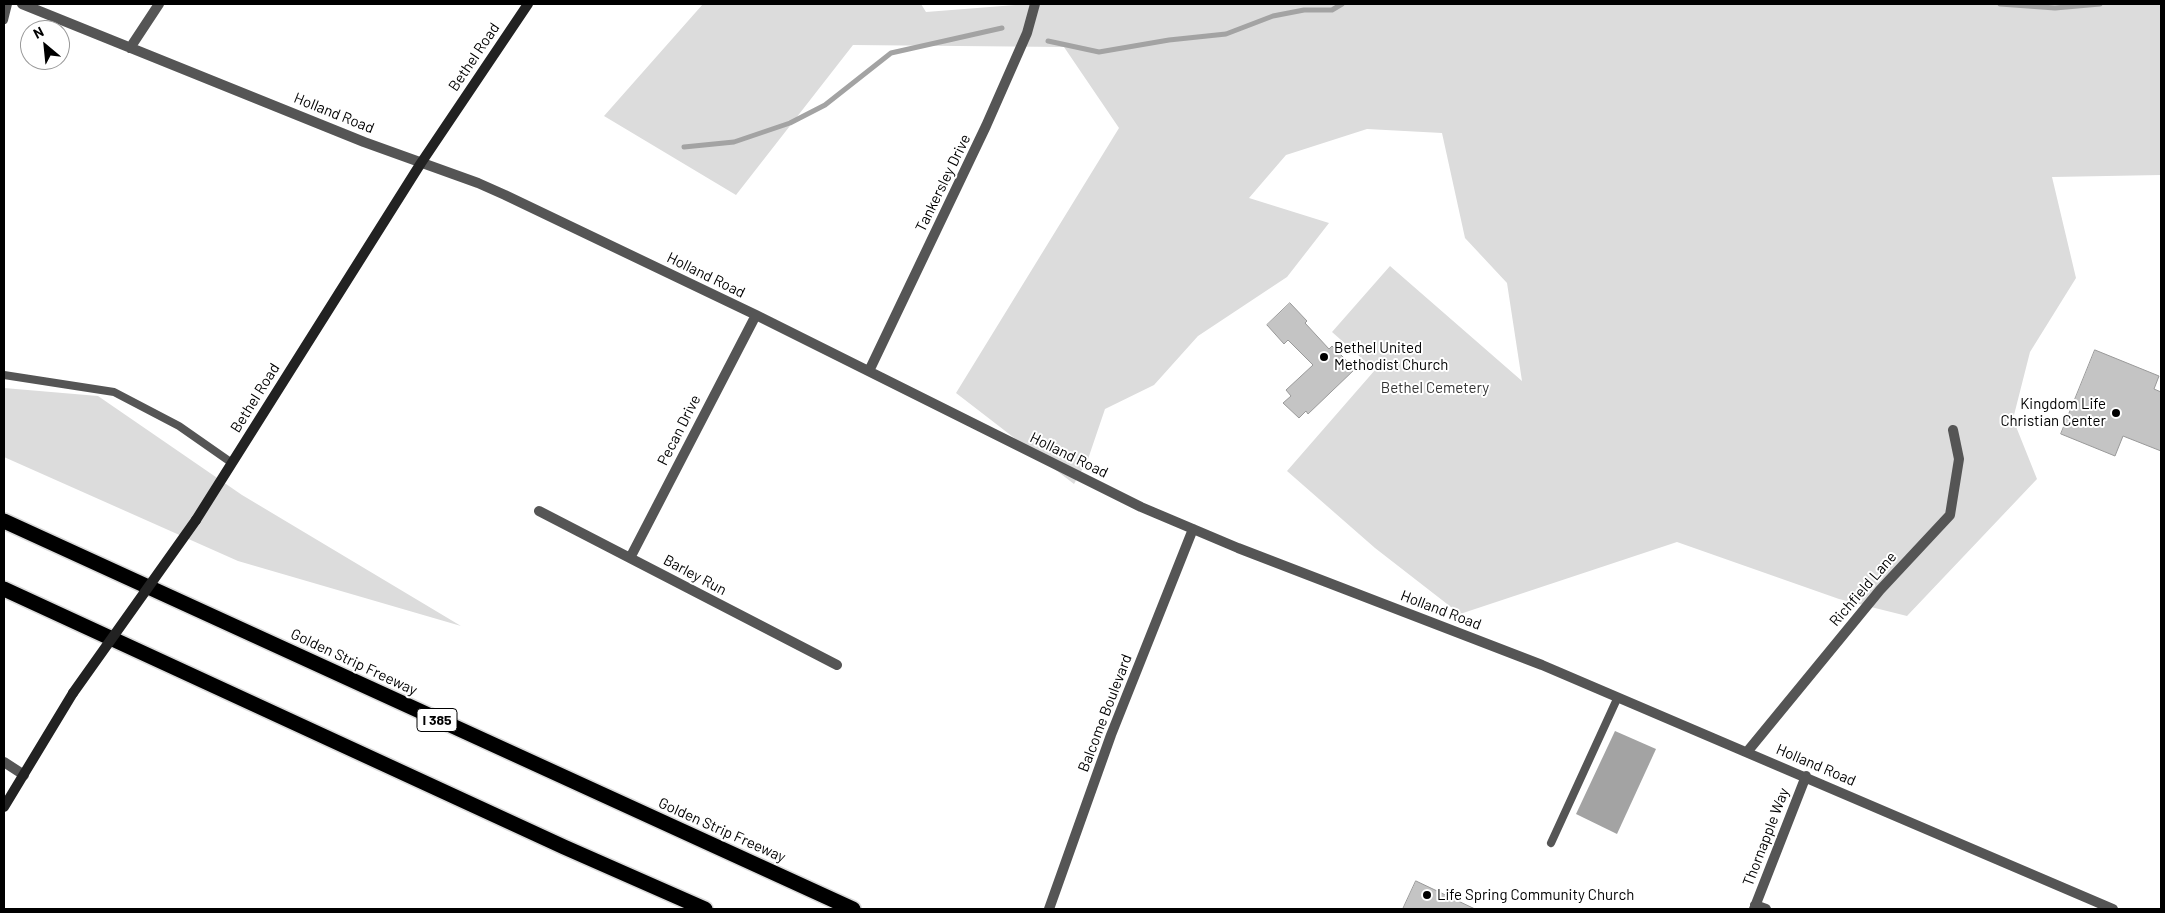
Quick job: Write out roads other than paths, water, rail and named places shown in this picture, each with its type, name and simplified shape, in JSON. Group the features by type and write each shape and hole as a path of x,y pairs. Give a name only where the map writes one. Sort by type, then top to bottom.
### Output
{"highway":[{"name":"Golden Strip Freeway","path":"4,521 853,909"},
{"path":"4,589 555,843 705,909"}],"street":[{"name":"Holland Road","path":"22,4 364,142 505,195 756,315 1076,476 1193,529 1542,665 1806,776 2016,870 2113,909"},
{"path":"130,48 160,4"},
{"name":"Bethel Road","path":"4,807 72,693 196,520 421,163 528,4"},
{"name":"Tankersley Drive","path":"868,371 986,126 1027,34 1035,4"},
{"name":"Pecan Drive","path":"630,558 756,315"},
{"name":"Richfield Lane","path":"1746,752 1880,590 1950,515 1959,459 1953,430"},
{"name":"Barley Run","path":"540,511 837,665"},
{"name":"Balcome Boulevard","path":"1049,909 1111,735 1193,529"},
{"path":"4,762 24,775"},
{"name":"Thornapple Way","path":"1754,907 1806,776"},
{"path":"1754,907 1766,909"}],"lane":[{"path":"4,20 8,4"},
{"path":"4,375 114,392 179,426 232,463"},
{"path":"1551,843 1617,698"}],"waterway":[{"path":"1048,41 1099,52 1169,40 1226,34 1273,16 1304,10 1332,10 1342,4"},
{"path":"2000,4 2055,8 2100,4"},
{"path":"684,147 734,142 790,123 825,105 891,53 1002,28"}],"place":[{"name":"Bethel United Methodist Church","path":"1324,357"},
{"name":"Kingdom Life Christian Center","path":"2116,413"},
{"name":"Life Spring Community Church","path":"1427,895"}],"park label":[{"name":"Bethel Cemetery","path":"1435,388"}]}
